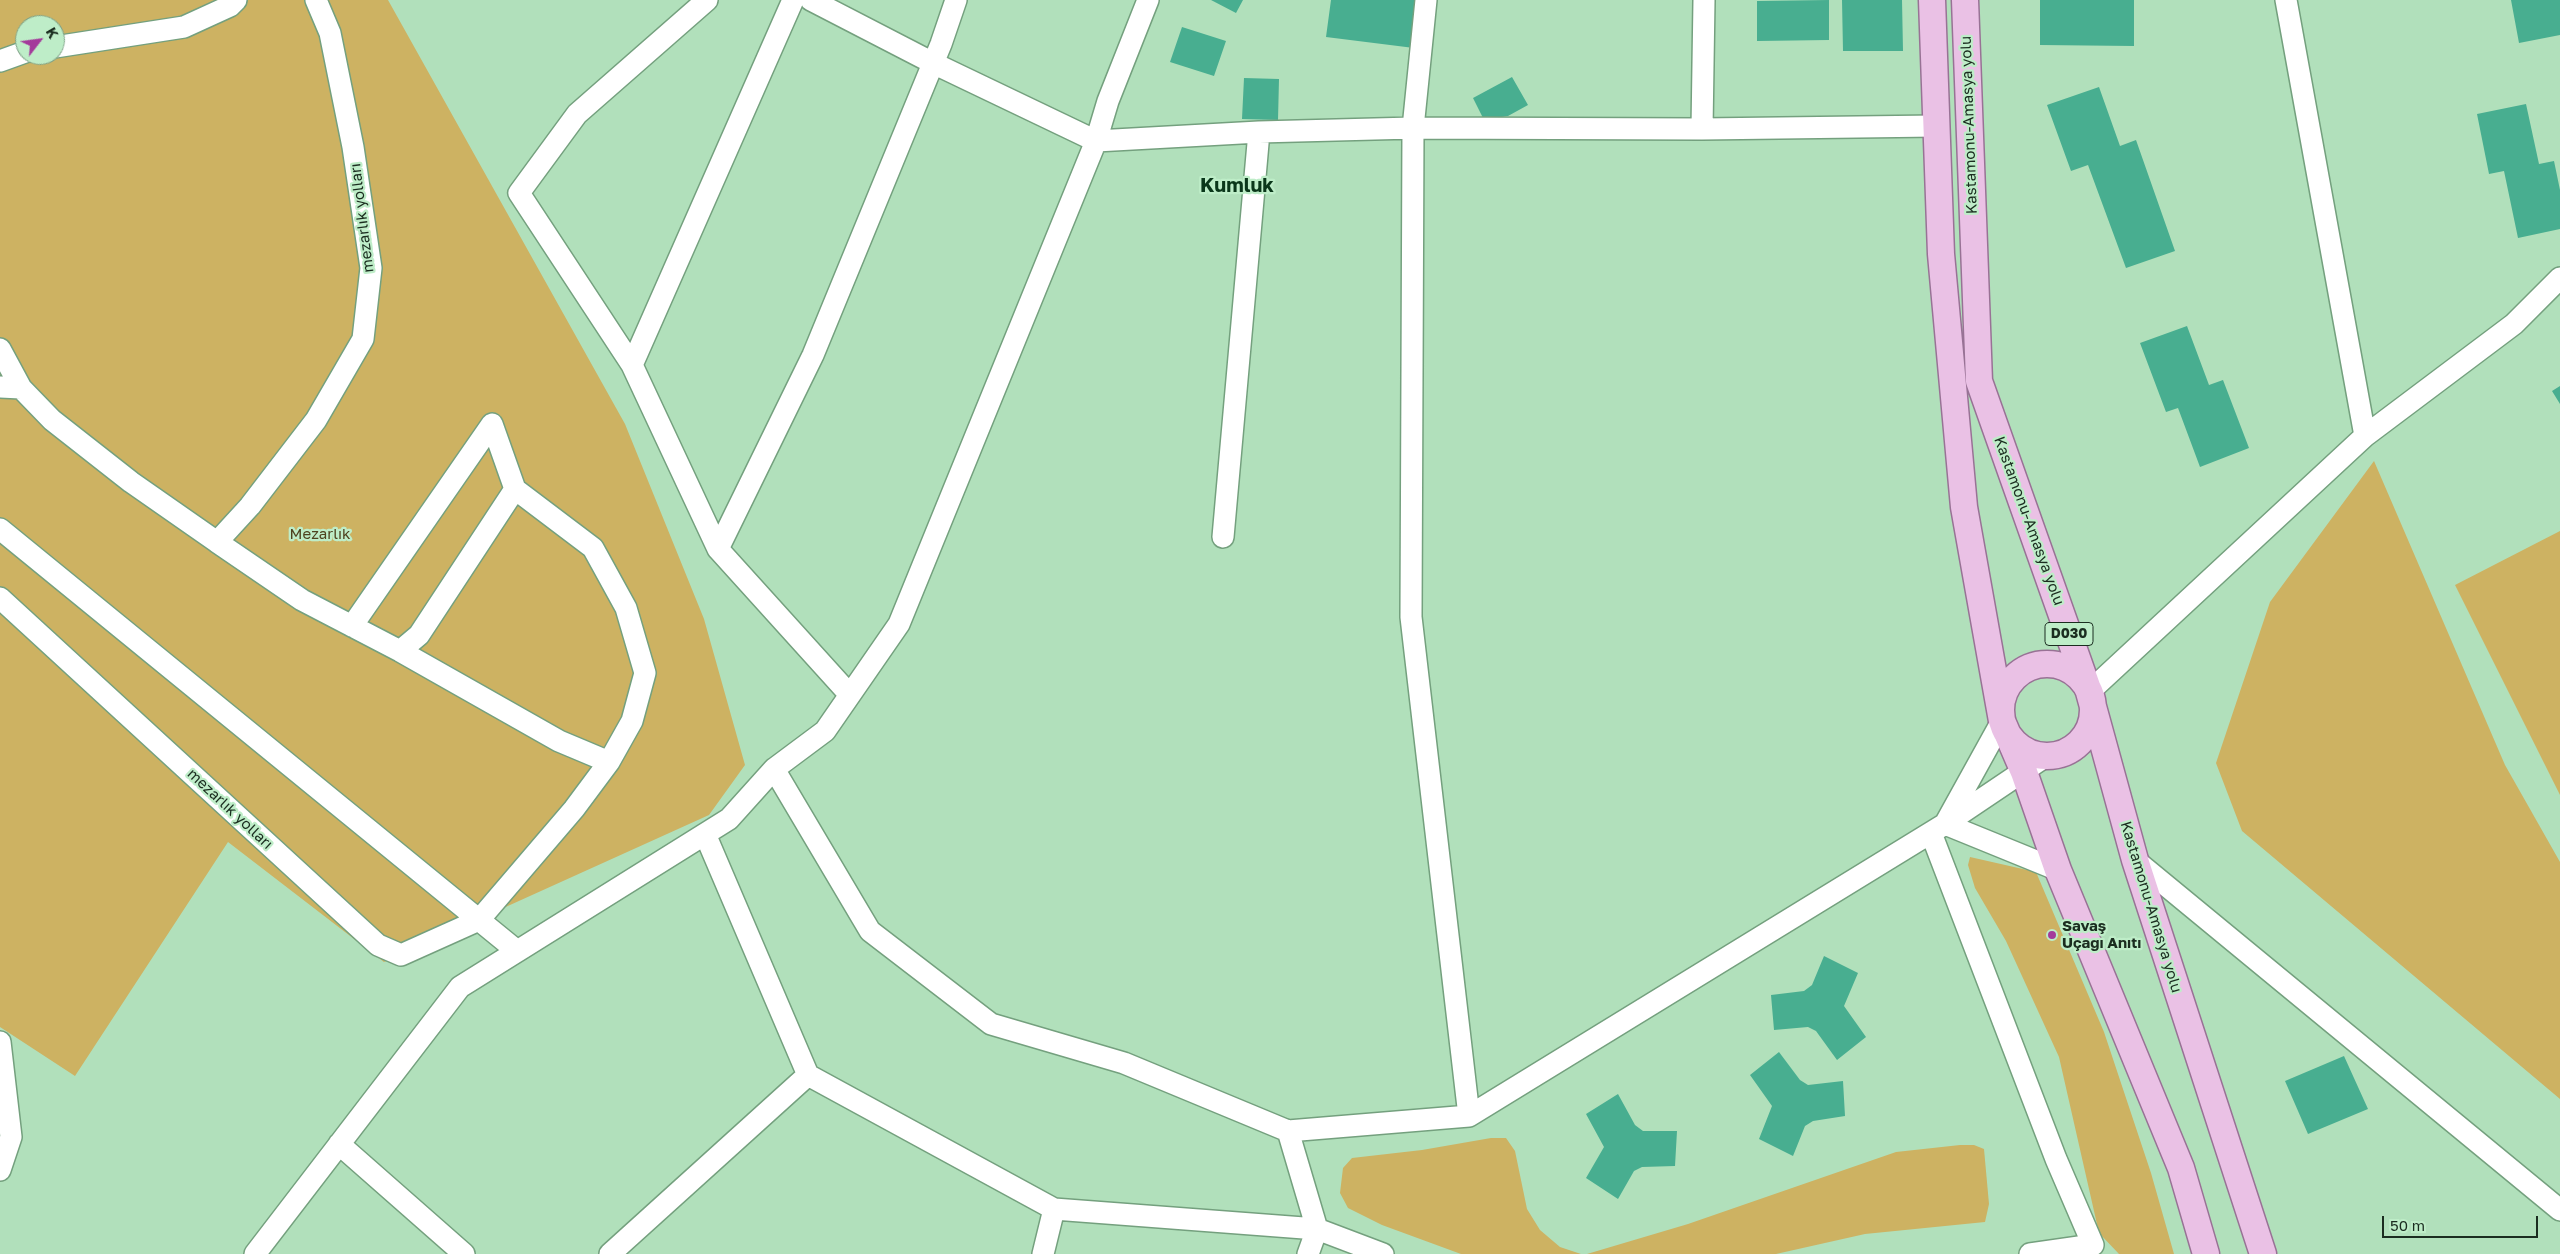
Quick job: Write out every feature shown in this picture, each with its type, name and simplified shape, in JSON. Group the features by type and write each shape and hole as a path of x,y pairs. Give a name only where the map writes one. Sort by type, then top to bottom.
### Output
{"main road":[{"path":"1932,0 1941,254 1964,507 2002,721 2008,735 2019,746 2032,754 2046,756 2062,754 2075,747 2085,735 2092,722 2093,706 2090,692 2081,679 2069,669 2055,664 2039,664 2025,669 2013,678 2005,691 2001,706 2002,721 2024,772 2058,870 2181,1168 2206,1254"},
{"name":"Kastamonu-Amasya yolu","path":"1965,0 1979,381 2090,692 2135,860 2263,1254"}],"street":[{"path":"65,45 184,27 230,6 236,0"},
{"name":"mezarlık yolları","path":"217,542 250,506 316,420 363,339 371,268 353,147 330,34 316,0"},
{"path":"707,0 577,114 519,193 632,365 718,549 850,695"},
{"path":"632,365 793,0"},
{"path":"811,0 933,63 1096,141 1259,132 1413,128 1702,129 1936,126"},
{"path":"718,549 813,355 933,63 956,0"},
{"path":"255,1254 460,987 729,819 774,769 825,731 899,624 1096,141 1108,101 1148,0"},
{"path":"1426,0 1413,128 1411,617 1468,1116"},
{"path":"1702,129 1704,0"},
{"path":"2286,0 2365,436"},
{"path":"0,61 15,56"},
{"path":"1223,537 1259,132"},
{"path":"2090,692 2365,436 2514,324 2560,278"},
{"path":"0,349 21,388 52,420 131,482 302,600 400,651 559,741 609,762"},
{"path":"0,387 21,388"},
{"path":"352,626 492,424 515,489 419,635 400,651"},
{"name":"mezarlık yolları","path":"0,598 378,945 401,955 479,920 574,809 609,762 632,721 645,673 626,608 593,548 515,489"},
{"path":"0,529 518,951"},
{"path":"1938,829 2002,721"},
{"path":"774,769 870,931 991,1024 1124,1063 1288,1131 1468,1116 1938,829 2046,756"},
{"path":"1938,829 2058,870"},
{"path":"1938,829 2090,1251 2030,1254"},
{"path":"705,834 808,1075 1054,1209 1317,1229 1383,1254"},
{"path":"2135,860 2560,1210"},
{"path":"0,1042 11,1136 0,1170"},
{"path":"610,1254 808,1075"},
{"path":"1288,1131 1317,1229 1308,1254"},
{"path":"339,1144 464,1254"},
{"path":"1043,1254 1054,1209"}],"green space":[{"name":"Mezarlık","path":"0,0 388,0 625,424 704,619 745,765 709,815 384,962 228,842 75,1076 0,1027"},
{"path":"2374,461 2505,765 2560,862 2560,1099 2242,831 2216,763 2270,602"},
{"path":"2560,531 2560,795 2455,585"},
{"path":"1970,857 2036,872 2104,1032 2151,1173 2174,1254 2119,1254 2099,1233 2059,1057 2006,941 1975,888 1968,865"},
{"path":"1491,1138 1506,1138 1515,1151 1527,1209 1540,1230 1560,1247 1581,1254 1461,1254 1382,1225 1348,1208 1340,1193 1343,1168 1352,1158 1422,1150"},
{"path":"1974,1145 1984,1149 1989,1204 1985,1222 1865,1234 1776,1254 1587,1254 1688,1224 1896,1152"}],"building":[{"path":"1211,0 1243,0 1236,13"},
{"path":"1331,0 1420,0 1414,48 1326,37"},
{"path":"1829,0 1829,40 1757,41 1757,1"},
{"path":"1842,0 1902,0 1903,51 1843,51"},
{"path":"2040,0 2134,0 2134,46 2040,45"},
{"path":"2511,0 2560,0 2560,35 2519,43"},
{"path":"1182,27 1226,41 1214,76 1170,62"},
{"path":"1512,77 1528,105 1508,116 1484,120 1473,98"},
{"path":"1244,78 1279,79 1278,120 1242,119"},
{"path":"2099,87 2120,146 2136,140 2175,251 2126,268 2088,165 2071,171 2047,105"},
{"path":"2526,104 2539,164 2554,161 2560,190 2560,229 2518,238 2504,171 2489,174 2477,114"},
{"path":"2187,326 2209,385 2223,380 2249,448 2200,467 2178,408 2166,412 2140,343"},
{"path":"2560,386 2560,404 2552,391"},
{"path":"1824,956 1858,973 1844,1006 1866,1037 1837,1060 1816,1031 1808,1027 1774,1030 1771,995 1804,991 1812,985"},
{"path":"1779,1052 1800,1080 1808,1085 1843,1081 1845,1116 1813,1121 1805,1126 1793,1156 1759,1139 1772,1106 1750,1075"},
{"path":"2344,1056 2368,1109 2308,1134 2285,1081"},
{"path":"1618,1094 1635,1125 1643,1131 1677,1131 1675,1166 1642,1167 1634,1171 1618,1199 1586,1178 1604,1147 1586,1114"}],"place":[{"name":"Savaş Uçağı Anıtı","path":"2052,935"}],"district":[{"name":"Kumluk","path":"1237,186"}]}
